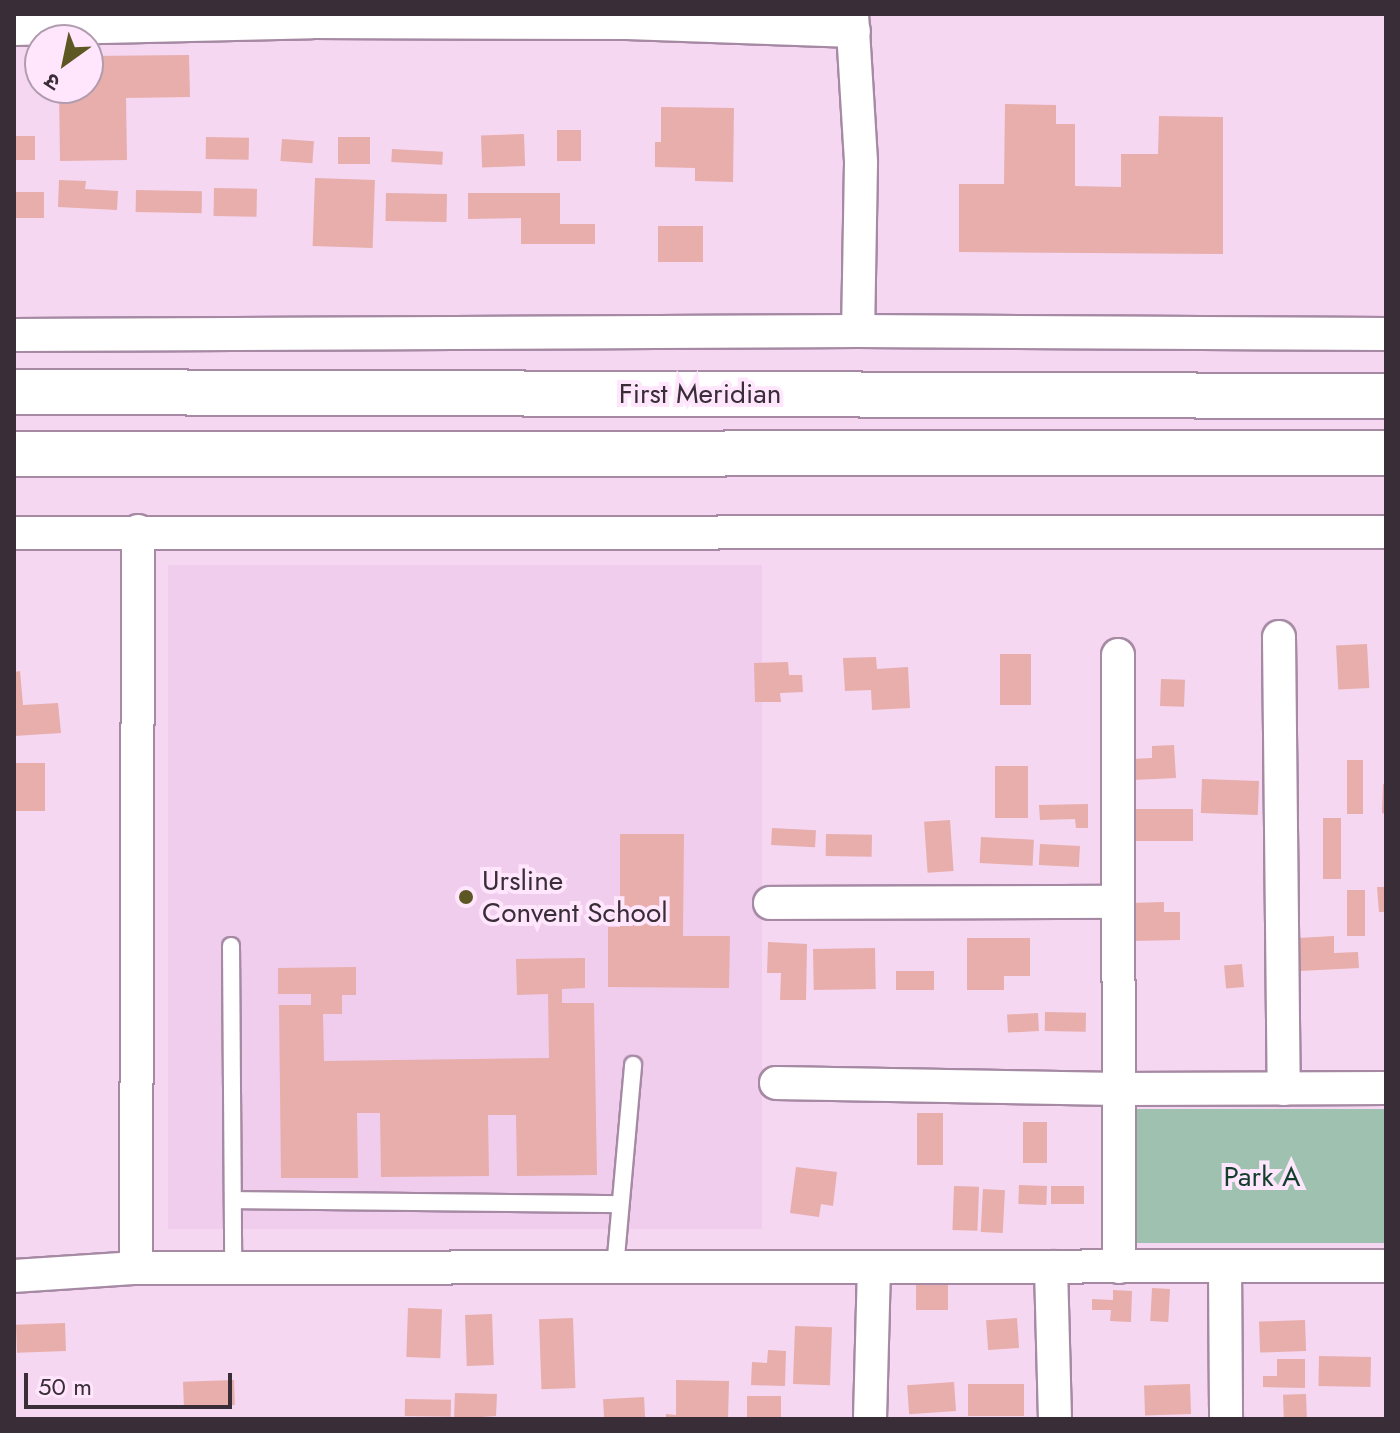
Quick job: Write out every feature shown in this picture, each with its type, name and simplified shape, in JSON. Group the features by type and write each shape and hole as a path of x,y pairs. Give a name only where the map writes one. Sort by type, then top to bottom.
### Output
{"street":[{"path":"14,29 312,18 628,18 853,23 861,163 858,331"},
{"path":"14,335 858,331 1386,334"},
{"name":"First Meridian","path":"14,392 1386,396"},
{"path":"14,454 1386,453"},
{"path":"136,1268 138,531"},
{"path":"14,533 1386,532"},
{"path":"1279,637 1284,1089"},
{"path":"1118,655 1119,1267"},
{"path":"770,903 1118,902"},
{"path":"776,1083 1118,1089 1386,1088"},
{"path":"14,1276 136,1268 1386,1266"},
{"path":"870,1419 874,1267"},
{"path":"1051,1267 1055,1419"},
{"path":"1225,1267 1226,1419"}],"lane":[{"path":"231,946 233,1268"},
{"path":"615,1268 633,1065"},
{"path":"233,1200 620,1204"}],"shaded area":[{"name":"Ursline Convent School","path":"168,565 762,565 762,1229 168,1229"}],"green space":[{"name":"Park A","path":"1137,1109 1385,1109 1385,1243 1137,1243"}],"building":[{"path":"189,55 190,97 126,98 127,160 60,161 59,104 104,104 104,56"},
{"path":"1005,104 1056,105 1056,124 1075,124 1075,186 1121,187 1121,154 1158,154 1159,116 1223,117 1223,254 959,252 959,184 1004,184"},
{"path":"661,107 734,108 733,182 695,181 695,168 655,167 655,142 661,142"},
{"path":"557,130 581,130 581,161 557,161"},
{"path":"524,134 525,166 482,167 481,136"},
{"path":"14,136 35,136 35,160 14,160"},
{"path":"206,137 249,138 249,160 206,159"},
{"path":"338,137 370,137 370,164 338,164"},
{"path":"282,139 314,141 312,163 280,161"},
{"path":"392,149 443,152 442,165 391,162"},
{"path":"315,178 375,180 373,248 313,246"},
{"path":"59,180 86,181 85,189 118,191 117,210 58,207"},
{"path":"214,188 257,189 257,217 214,216"},
{"path":"136,190 202,191 202,213 136,212"},
{"path":"14,192 44,192 44,218 14,218"},
{"path":"386,193 447,194 447,222 386,221"},
{"path":"468,193 560,193 560,224 595,224 595,244 521,244 521,218 468,219"},
{"path":"658,226 703,226 703,262 658,262"},
{"path":"1367,644 1369,688 1338,690 1336,646"},
{"path":"1000,654 1031,654 1031,705 1000,705"},
{"path":"876,657 877,669 908,667 910,708 872,710 871,690 845,691 843,658"},
{"path":"788,662 789,675 802,675 803,692 780,693 781,702 755,702 754,663"},
{"path":"20,671 23,705 58,703 61,733 14,736 14,672"},
{"path":"1161,679 1185,680 1184,707 1160,706"},
{"path":"1174,745 1176,778 1133,780 1131,759 1152,758 1152,746"},
{"path":"1347,760 1363,760 1363,814 1347,814"},
{"path":"14,763 45,763 45,811 14,811"},
{"path":"995,766 1028,766 1028,818 995,818"},
{"path":"1202,779 1259,781 1258,815 1201,813"},
{"path":"1383,784 1386,784 1386,814 1382,813"},
{"path":"1088,804 1088,828 1076,828 1075,819 1040,820 1039,805"},
{"path":"1132,809 1193,809 1193,841 1132,841"},
{"path":"1323,818 1341,818 1341,879 1323,879"},
{"path":"950,820 954,871 928,873 924,822"},
{"path":"772,828 816,830 815,847 771,845"},
{"path":"620,834 684,834 683,936 730,936 729,988 608,987 608,927 620,927"},
{"path":"826,834 872,835 872,857 826,856"},
{"path":"981,837 1034,840 1033,866 980,863"},
{"path":"1040,844 1080,846 1079,867 1039,865"},
{"path":"1377,887 1386,887 1386,912 1379,912"},
{"path":"1347,890 1365,890 1365,936 1347,936"},
{"path":"1164,902 1164,912 1180,912 1180,940 1130,941 1129,903"},
{"path":"1334,936 1334,953 1358,952 1359,968 1299,971 1298,938"},
{"path":"967,938 1030,938 1030,976 1004,976 1004,990 967,990"},
{"path":"768,942 807,944 806,1000 780,1000 781,973 767,973"},
{"path":"875,948 876,989 814,990 813,949"},
{"path":"585,958 585,988 562,989 562,1003 594,1003 597,1175 517,1176 516,1115 488,1115 489,1176 381,1177 380,1113 357,1113 358,1178 281,1178 279,1005 311,1005 311,994 278,994 278,968 356,967 356,995 342,995 342,1014 323,1014 324,1061 549,1058 548,994 517,995 516,959"},
{"path":"1242,964 1244,987 1226,988 1224,966"},
{"path":"896,971 934,971 934,990 896,990"},
{"path":"1045,1012 1086,1013 1086,1032 1045,1031"},
{"path":"1038,1013 1039,1031 1008,1033 1007,1015"},
{"path":"917,1113 943,1113 943,1165 917,1165"},
{"path":"1023,1122 1047,1122 1047,1163 1023,1163"},
{"path":"796,1167 837,1172 833,1206 821,1204 819,1217 790,1213"},
{"path":"1019,1185 1047,1186 1046,1205 1018,1204"},
{"path":"954,1186 979,1187 977,1231 952,1230"},
{"path":"1051,1186 1084,1186 1084,1204 1051,1204"},
{"path":"983,1189 1005,1190 1003,1233 981,1232"},
{"path":"916,1277 948,1277 948,1310 916,1310"},
{"path":"1152,1288 1170,1289 1168,1322 1150,1321"},
{"path":"1113,1290 1132,1291 1131,1322 1110,1321 1111,1310 1092,1310 1092,1299 1113,1300"},
{"path":"408,1308 442,1309 440,1358 406,1357"},
{"path":"492,1314 494,1365 467,1366 465,1315"},
{"path":"573,1318 575,1388 541,1389 539,1319"},
{"path":"1017,1318 1019,1348 988,1350 986,1320"},
{"path":"1305,1320 1306,1351 1260,1353 1259,1322"},
{"path":"65,1323 66,1351 17,1353 16,1325"},
{"path":"795,1326 832,1327 830,1385 793,1384"},
{"path":"768,1350 786,1351 785,1386 751,1385 752,1362 767,1363"},
{"path":"1319,1356 1371,1357 1370,1387 1318,1386"},
{"path":"1277,1359 1305,1359 1305,1388 1263,1387 1263,1376 1277,1376"},
{"path":"234,1380 235,1405 184,1407 183,1382"},
{"path":"676,1380 729,1381 728,1419 666,1419 666,1414 676,1415"},
{"path":"954,1382 956,1411 909,1414 907,1385"},
{"path":"968,1384 1024,1384 1024,1416 968,1416"},
{"path":"1190,1384 1191,1414 1145,1416 1144,1386"},
{"path":"455,1393 497,1394 496,1416 454,1419"},
{"path":"1306,1394 1307,1419 1284,1419 1283,1395"},
{"path":"747,1396 781,1396 781,1419 747,1419"},
{"path":"644,1397 645,1419 604,1419 603,1399"},
{"path":"405,1399 451,1400 451,1417 405,1416"}],"place":[{"name":"Ursline Convent School","path":"466,897"}]}
